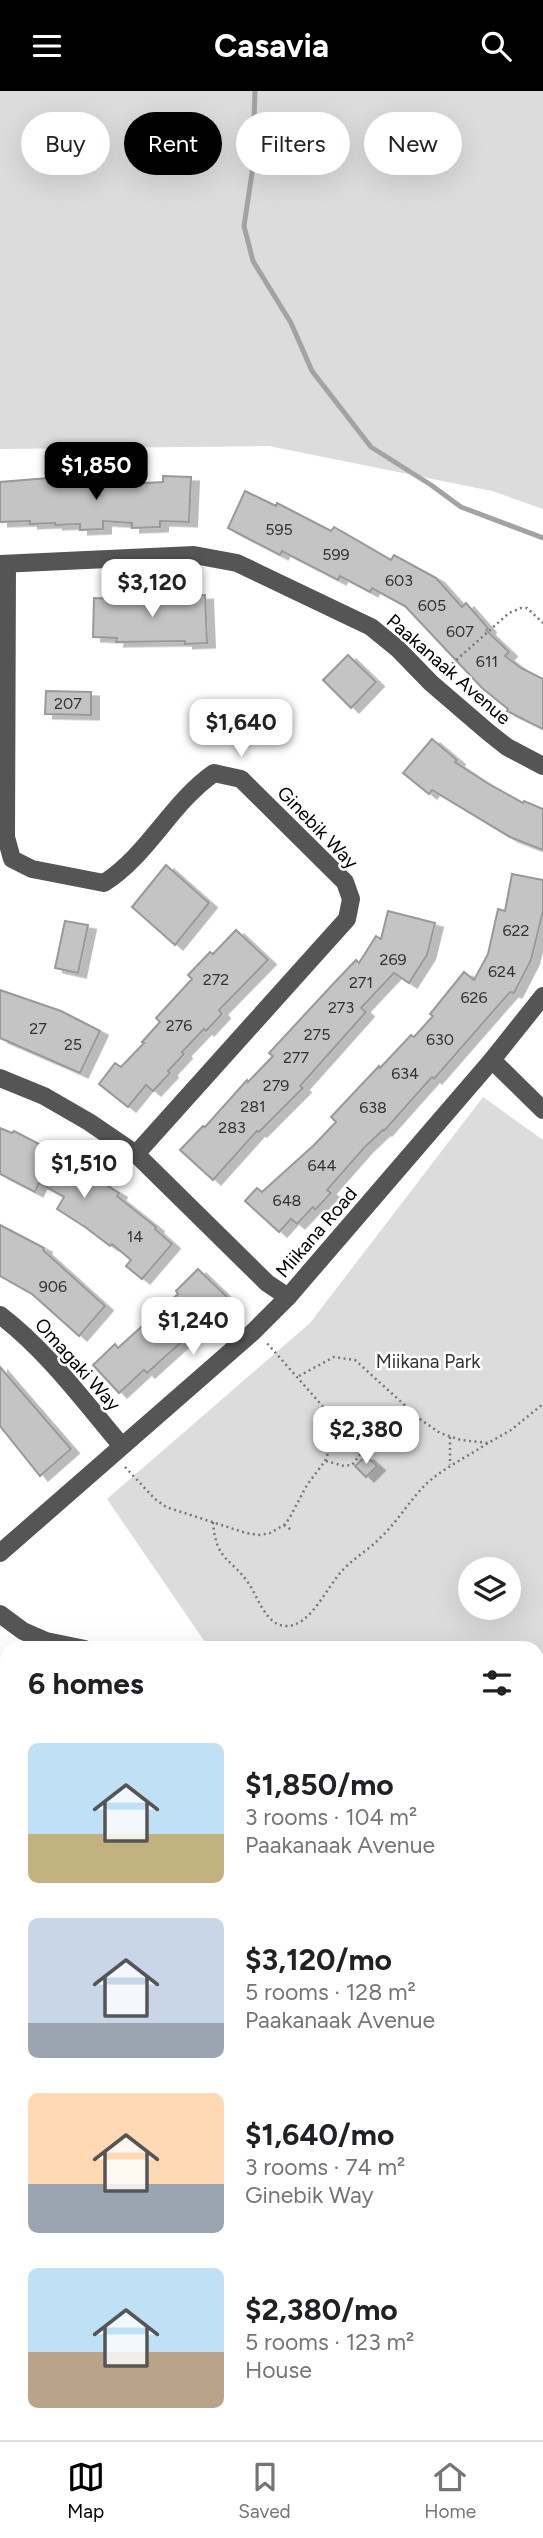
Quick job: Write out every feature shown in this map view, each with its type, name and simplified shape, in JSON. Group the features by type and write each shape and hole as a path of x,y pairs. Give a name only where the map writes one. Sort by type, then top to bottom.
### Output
{"street":[{"name":"Paakanaak Avenue","path":"3,564 194,555 237,563 371,627 398,649 431,683 507,747 543,766"},
{"name":"Ginebik Way","path":"3,564 6,837 12,859 32,869 104,883 122,871 198,784 214,773 241,779 345,882 351,899 347,919 136,1154"},
{"name":"Miikana Road","path":"0,1553 253,1332 288,1297 492,1060 543,996"},
{"path":"492,1060 543,1109"},
{"path":"0,1078 44,1096 136,1154 267,1283 288,1297"},
{"name":"Omagaki Way","path":"0,1315 18,1328 53,1363 116,1450"},
{"path":"0,1614 23,1631 46,1641"}],"path":[{"path":"431,683 509,613 521,607 527,608 543,623"},
{"path":"116,1450 161,1504 246,1533 270,1533 284,1525 307,1485 325,1461 337,1429 333,1419 298,1377 267,1343 253,1332"},
{"path":"298,1377 334,1357 355,1360 420,1419 440,1433 488,1443"},
{"path":"213,1522 215,1543 223,1557 246,1579 270,1618 280,1626 288,1627 309,1614 339,1574 383,1536 426,1485 450,1466 511,1430 543,1404"},
{"path":"325,1461 344,1466 352,1465 372,1439 394,1427 420,1419"},
{"path":"337,1429 359,1430 372,1439"},
{"path":"450,1437 450,1466"},
{"path":"284,1525 293,1531"}],"green space":[{"path":"0,91 543,91 543,509 492,491 269,446 0,449"},
{"name":"Miikana Park","path":"483,1097 543,1140 543,1641 204,1641 107,1499 310,1323"}],"building":[{"path":"163,476 191,477 189,522 160,521 160,527 132,528 132,523 103,521 103,529 80,530 80,524 0,522 0,482 48,478 48,482 106,478 128,479 128,484 163,482"},
{"path":"245,491 276,506 277,503 331,531 334,527 391,560 394,555 436,578 462,607 466,603 488,628 486,630 509,652 505,656 543,679 543,729 507,711 508,709 482,688 405,606 372,588 370,592 340,576 338,580 282,551 280,555 228,528"},
{"path":"205,595 207,643 116,642 117,638 93,637 94,598 140,600 140,597"},
{"path":"348,655 376,682 351,708 323,680"},
{"path":"46,691 91,692 91,715 45,714"},
{"path":"432,739 457,760 455,762 487,783 523,803 524,801 543,809 543,850 510,837 432,790 429,794 403,773"},
{"path":"166,865 209,903 175,945 132,907"},
{"path":"512,874 543,880 543,911 531,960 514,993 510,992 434,1079 432,1077 384,1131 364,1148 327,1190 331,1193 315,1210 313,1207 297,1224 291,1219 279,1232 245,1201 257,1188 262,1192 336,1122 331,1117 411,1035 414,1037 433,1016 430,1014 464,972 474,980 488,954 498,909 505,911"},
{"path":"388,911 435,923 427,955 409,983 394,973 361,1008 366,1012 300,1086 303,1088 257,1131 213,1180 180,1150 273,1056 269,1053 356,960 359,963 376,936 381,939"},
{"path":"65,921 88,925 78,973 55,968"},
{"path":"236,930 268,960 219,1010 222,1014 182,1052 184,1054 168,1071 170,1073 153,1091 146,1085 128,1107 99,1084 115,1063 121,1067 144,1043 142,1042 160,1022 156,1018 192,979 188,975"},
{"path":"0,990 61,1011 100,1031 80,1073 0,1038"},
{"path":"0,1128 12,1133 14,1131 79,1165 77,1167 119,1193 117,1196 156,1227 172,1244 142,1279 126,1266 131,1260 112,1244 110,1246 57,1209 64,1197 39,1183 35,1192 0,1174"},
{"path":"0,1225 44,1248 43,1250 105,1306 79,1336 32,1294 0,1276"},
{"path":"198,1269 228,1298 189,1338 188,1336 147,1373 144,1370 119,1393 93,1365 115,1344 118,1348 178,1294 176,1291"},
{"path":"0,1367 71,1449 40,1476 0,1426"},
{"path":"366,1456 377,1466 366,1477 355,1466"}],"waterway":[{"path":"255,91 252,173 244,226 253,261 291,323 312,371 371,447 461,507 543,538"}]}
